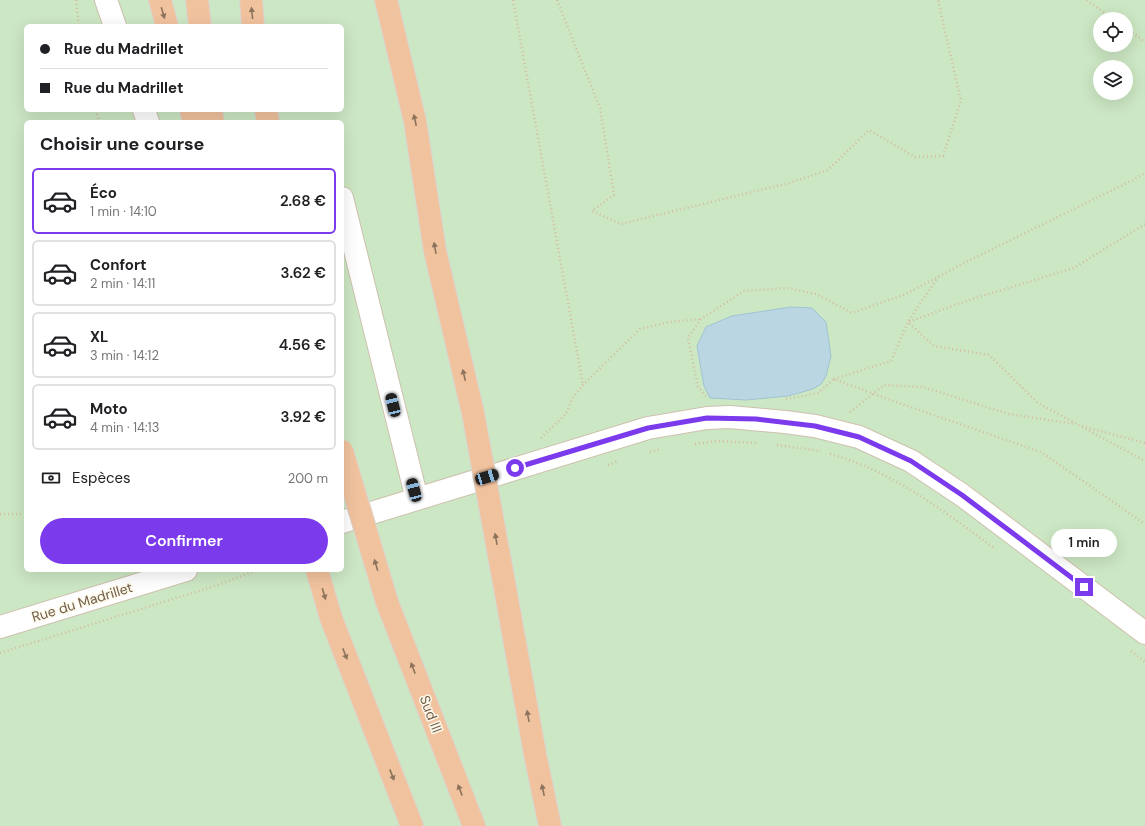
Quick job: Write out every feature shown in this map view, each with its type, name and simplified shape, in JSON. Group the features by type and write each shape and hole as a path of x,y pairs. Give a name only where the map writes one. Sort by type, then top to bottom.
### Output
{"highway":[{"path":"160,0 166,24"},
{"path":"197,0 200,24"},
{"path":"251,0 253,24"},
{"path":"386,0 415,121 435,251 473,413 502,577 550,826"},
{"name":"Sud III","path":"344,459 388,602 474,826"},
{"path":"319,572 331,618 412,826"}],"street":[{"path":"106,0 114,24"},
{"path":"344,206 417,498"},
{"path":"344,521 648,428 707,418 730,417 815,426 859,437 911,461 962,495 1145,633"},
{"name":"Rue du Madrillet","path":"0,627 179,572"}],"path":[{"path":"76,0 79,24"},
{"path":"513,0 583,385"},
{"path":"557,0 600,108 614,194 592,211 621,224 789,183 828,170 869,130 915,158 943,156 961,101 938,0"},
{"path":"1087,0 1103,12"},
{"path":"1133,33 1145,42"},
{"path":"708,399 698,387 688,338 702,319 744,291 787,288 816,294 852,313 906,294 938,276 1145,173"},
{"path":"908,322 972,298 1074,268 1145,224"},
{"path":"834,379 891,361 908,322 938,276"},
{"path":"537,441 566,414 572,399 583,385 640,329 670,322 702,319"},
{"path":"908,322 934,346 989,355 1038,403 1145,462"},
{"path":"873,393 884,385 923,387 1009,414 1078,425 1145,443"},
{"path":"689,444 716,441 764,443"},
{"path":"771,444 824,452 843,457 877,471 931,502 998,551"},
{"path":"648,452 662,449"},
{"path":"607,465 620,461"},
{"path":"0,514 24,514"},
{"path":"0,652 214,586 252,572"},
{"path":"1127,648 1145,662"}],"green space":[{"path":"0,0 1145,0 1145,826 0,826"}],"water":[{"path":"791,307 812,308 826,322 831,356 826,376 821,384 813,389 788,396 746,400 710,398 704,386 697,346 706,327 732,316"}],"route":[{"path":"515,468 648,428 707,418 730,417 815,426 859,437 911,461 962,495 1084,587"}]}
